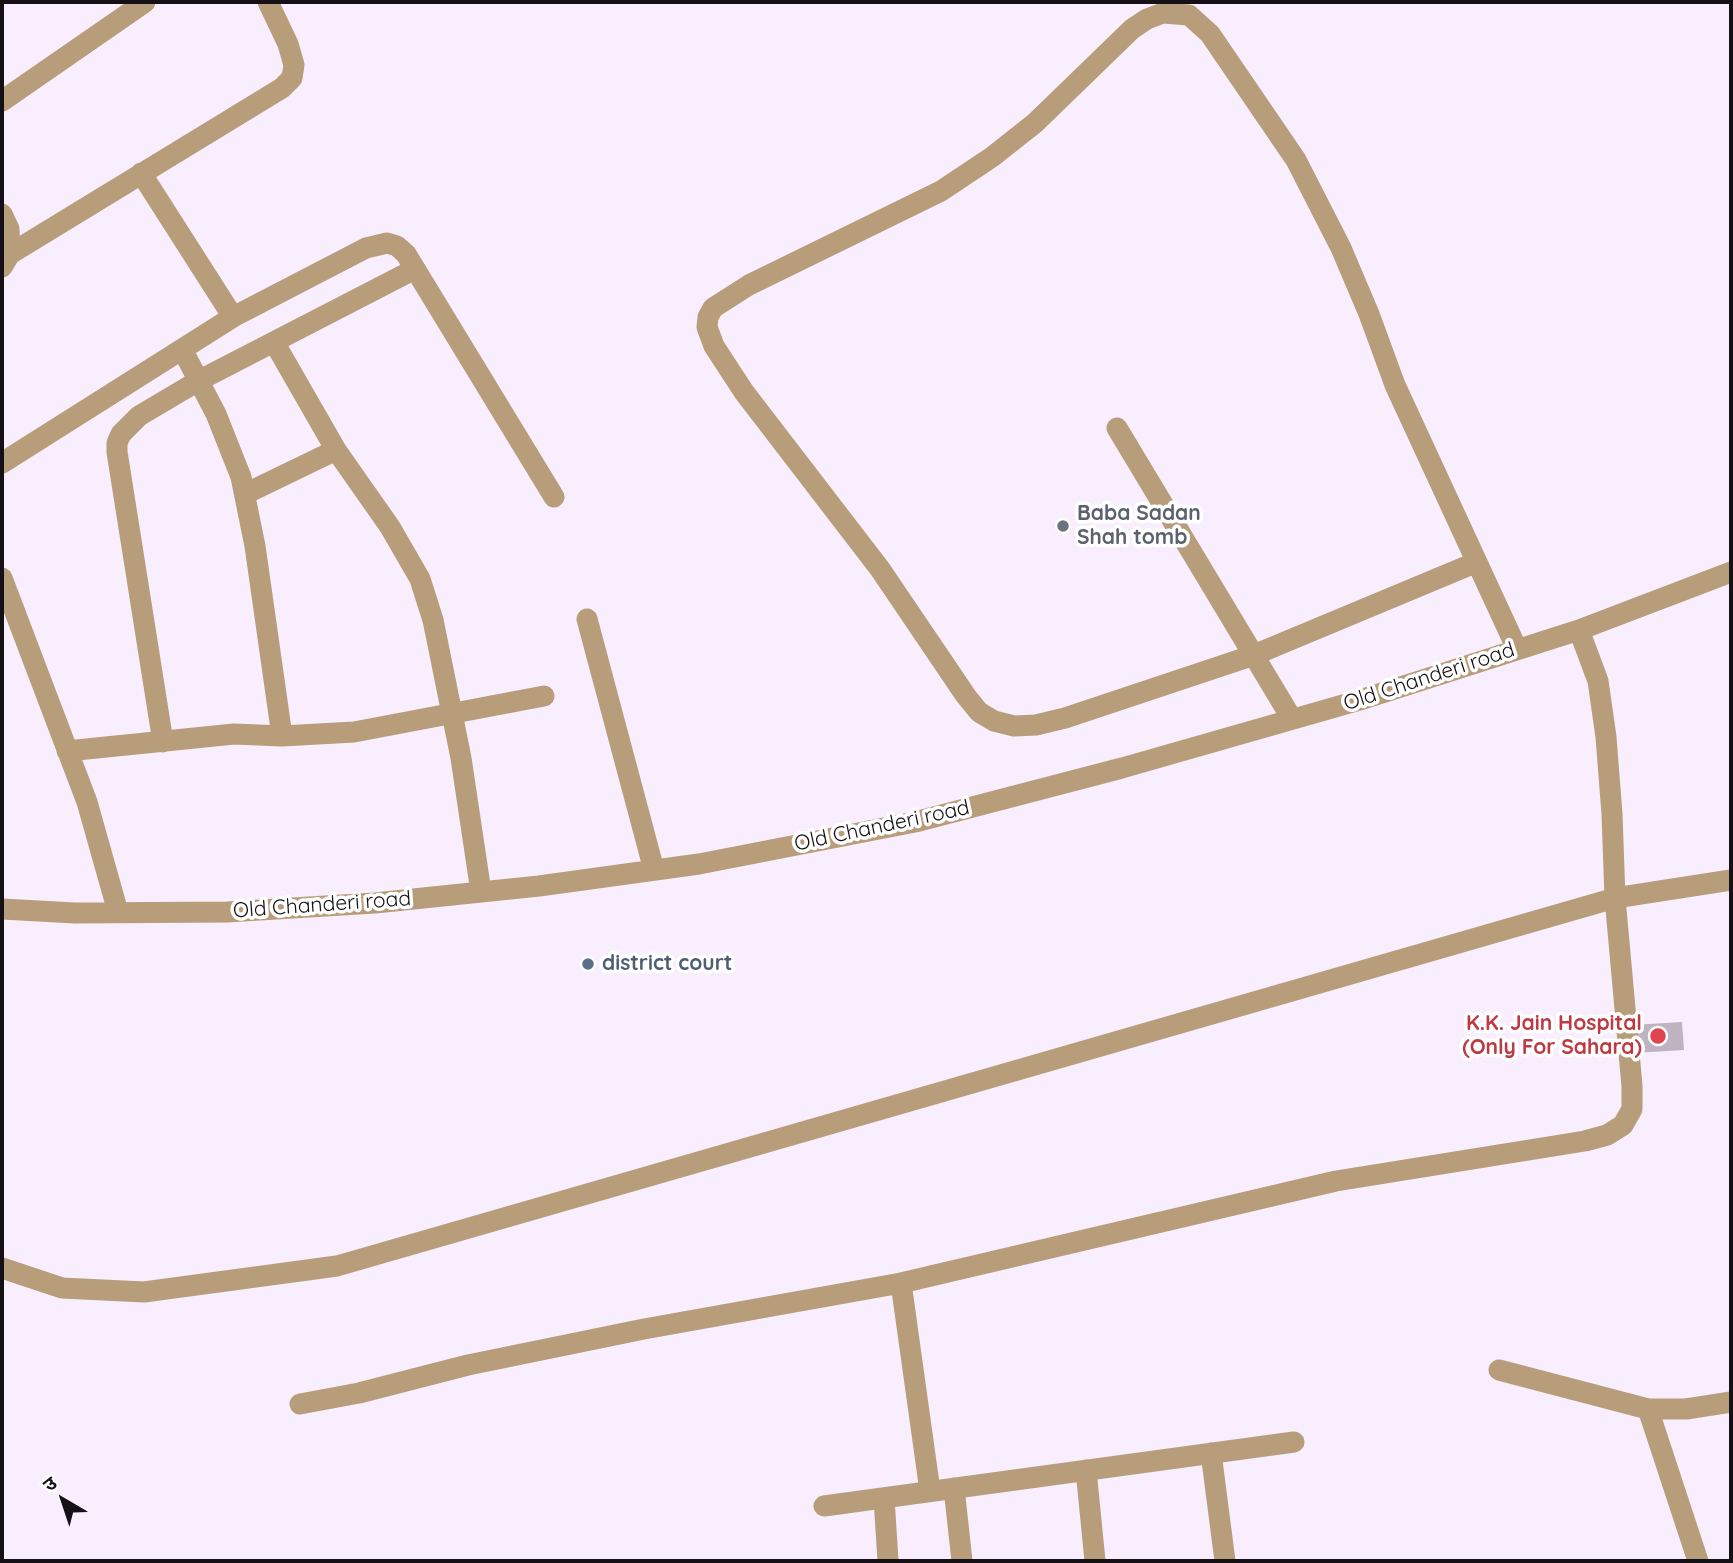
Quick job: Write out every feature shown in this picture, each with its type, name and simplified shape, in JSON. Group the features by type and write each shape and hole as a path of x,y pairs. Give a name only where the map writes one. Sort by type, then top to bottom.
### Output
{"street":[{"path":"2,101 145,2"},
{"path":"6,260 141,173 282,88 292,78 294,65 288,44 268,2"},
{"path":"1477,562 1254,656 1065,718 1036,725 1014,726 995,721 979,712 880,569 744,392 714,346 707,327 708,317 713,308 749,285 941,191 992,157 1035,123 1132,29 1147,19 1163,13 1189,15 1210,34 1296,160 1341,248 1395,385 1477,562 1517,649"},
{"path":"141,173 233,317"},
{"path":"2,214 9,229 6,260"},
{"path":"2,463 233,317 366,248 387,243 397,246 406,254 554,497"},
{"path":"163,742 117,443 121,433 139,416 198,382 415,269"},
{"path":"274,342 336,450 390,527 420,579 433,620 453,714 481,892"},
{"path":"182,349 216,414 245,494 282,736"},
{"path":"1116,428 1292,719"},
{"path":"245,494 336,450"},
{"name":"Old Chanderi road","path":"7,904 75,913 227,912 334,906 481,892 699,864 915,822 1122,768 1360,700 1579,629 1731,572"},
{"path":"2,578 87,802 118,912"},
{"path":"587,619 654,870"},
{"path":"300,1404 359,1393 468,1365 645,1329 901,1283 1336,1181 1607,1135 1623,1125 1632,1109 1632,1086 1615,898 1606,737 1598,681 1579,629"},
{"path":"67,751 234,734 282,736 354,732 544,696"},
{"path":"2,1268 62,1288 144,1292 337,1266 1615,898 1731,880"},
{"path":"901,1283 930,1491"},
{"path":"1499,1370 1648,1409 1686,1409 1731,1402"},
{"path":"1648,1409 1698,1561"},
{"path":"824,1506 1294,1442"},
{"path":"1212,1453 1225,1561"},
{"path":"1086,1470 1095,1561"},
{"path":"954,1488 962,1561"},
{"path":"884,1498 888,1561"}],"building":[{"path":"1682,1022 1684,1050 1634,1053 1632,1025"}],"place":[{"name":"Baba Sadan Shah tomb","path":"1063,526"},
{"name":"district court","path":"588,964"},
{"name":"K.K. Jain Hospital (Only For Sahara)","path":"1658,1036"}]}
